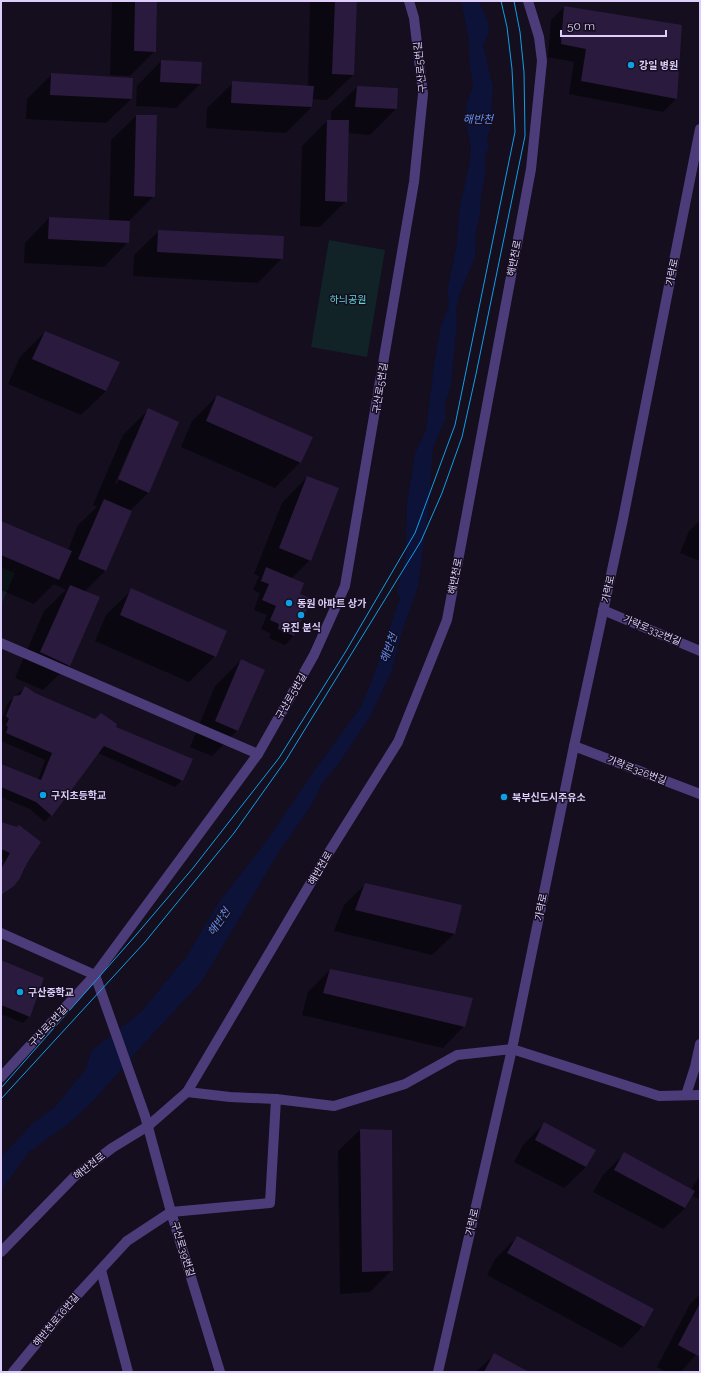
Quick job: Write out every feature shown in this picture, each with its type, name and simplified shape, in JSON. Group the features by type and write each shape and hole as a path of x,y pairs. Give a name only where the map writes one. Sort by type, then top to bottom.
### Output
{"street":[{"name":"구산로5번길","path":"1,1077 95,975 258,754 314,655 345,586 414,182 423,94 414,18 409,1"},
{"name":"해반천로","path":"1,1252 74,1177 146,1121 187,1092 326,857 398,742 447,620 531,169 542,61 539,37 528,1"},
{"name":"가락로","path":"438,1372 512,1049 574,746 625,511 700,129"},
{"name":"가락로332번길","path":"603,610 700,651"},
{"path":"1,643 258,754"},
{"name":"가락로326번길","path":"574,746 700,794"},
{"path":"1,933 95,975"},
{"name":"구산로39번길","path":"95,975 146,1121 171,1212 220,1372"},
{"path":"686,1095 695,1067 700,1044"},
{"path":"187,1092 230,1097 276,1099 334,1106 405,1084 457,1055 512,1049 659,1096 700,1095"},
{"path":"171,1212 270,1203 276,1099"},
{"name":"해반천로16번길","path":"13,1372 68,1305 127,1241 171,1212"},
{"path":"101,1270 128,1372"}],"green space":[{"name":"하늬공원","path":"329,240 385,250 367,357 311,347"},
{"path":"1,567 15,573 1,605"}],"water":[{"name":"해반천","path":"461,1 479,1 489,28 487,39 483,45 493,87 490,129 487,137 489,148 485,155 485,176 481,196 480,214 475,235 475,257 460,293 456,310 457,322 451,386 445,403 445,420 433,448 429,505 418,587 403,628 392,670 371,715 340,762 324,781 309,809 280,850 202,981 97,1097 73,1120 28,1153 1,1190 1,1157 34,1122 55,1107 86,1069 91,1051 140,1013 187,956 219,902 268,839 314,771 360,708 371,683 400,598 397,591 406,554 407,504 415,453 426,430 435,358 441,326 449,304 447,292 457,243 459,211 470,160 471,146 465,119 467,103 473,87 469,57 469,40"}],"building":[{"path":"135,1 157,1 156,52 134,51"},
{"path":"335,1 357,1 354,75 332,74"},
{"name":"강일 병원","path":"564,6 682,25 677,99 581,81 586,49 561,44"},
{"path":"161,60 202,62 201,84 160,82"},
{"path":"51,73 133,78 132,99 50,95"},
{"path":"232,81 314,86 312,107 231,103"},
{"path":"357,86 398,88 397,109 355,107"},
{"path":"136,115 157,115 155,197 134,196"},
{"path":"327,120 349,120 347,202 325,201"},
{"path":"49,217 130,221 129,243 48,239"},
{"path":"158,230 284,236 283,259 157,252"},
{"path":"45,331 120,362 106,391 32,359"},
{"path":"217,395 313,437 301,463 206,421"},
{"path":"148,408 179,422 149,493 118,479"},
{"path":"307,476 339,488 311,561 279,548"},
{"path":"104,499 132,511 106,571 78,559"},
{"path":"1,521 72,551 59,580 1,555"},
{"name":"동원 아파트 상가","path":"266,567 304,583 300,594 312,599 294,636 278,629 279,624 270,620 276,606 262,600 269,584 261,581"},
{"path":"70,585 100,597 70,666 40,652"},
{"path":"131,588 227,631 216,657 120,615"},
{"path":"241,659 265,670 238,731 215,721"},
{"name":"구지초등학교","path":"25,686 35,693 95,719 101,713 117,724 116,727 193,759 183,781 104,746 52,816 36,802 1,787 1,764 41,780 52,753 6,733 8,727 6,725 9,719 6,716 14,696 20,695"},
{"path":"1,822 17,827 19,825 41,842 14,886 1,895 1,869 10,853 1,849"},
{"path":"365,883 462,905 455,934 355,910"},
{"name":"구산중학교","path":"1,960 44,978 30,1017 1,1005"},
{"path":"330,969 473,998 465,1027 323,993"},
{"path":"544,1122 596,1150 586,1167 535,1140"},
{"path":"360,1129 392,1130 393,1271 362,1272"},
{"path":"624,1152 695,1191 685,1208 614,1170"},
{"path":"517,1236 654,1309 644,1327 507,1253"},
{"path":"700,1303 700,1357 678,1345"},
{"path":"494,1353 529,1372 484,1372"}],"tram line":[{"path":"1,1088 193,868 279,758 346,651 415,533 455,425 515,132 512,69 507,27 501,1"},
{"path":"1,1099 145,942 234,833 286,760 421,541 442,493 462,437 525,136 524,72 520,32 514,1"}],"place":[{"name":"강일 병원","path":"631,65"},
{"name":"동원 아파트 상가","path":"289,603"},
{"name":"유진 분식","path":"301,615"},
{"name":"구지초등학교","path":"43,795"},
{"name":"북부신도시주유소","path":"504,797"},
{"name":"구산중학교","path":"20,992"}]}
